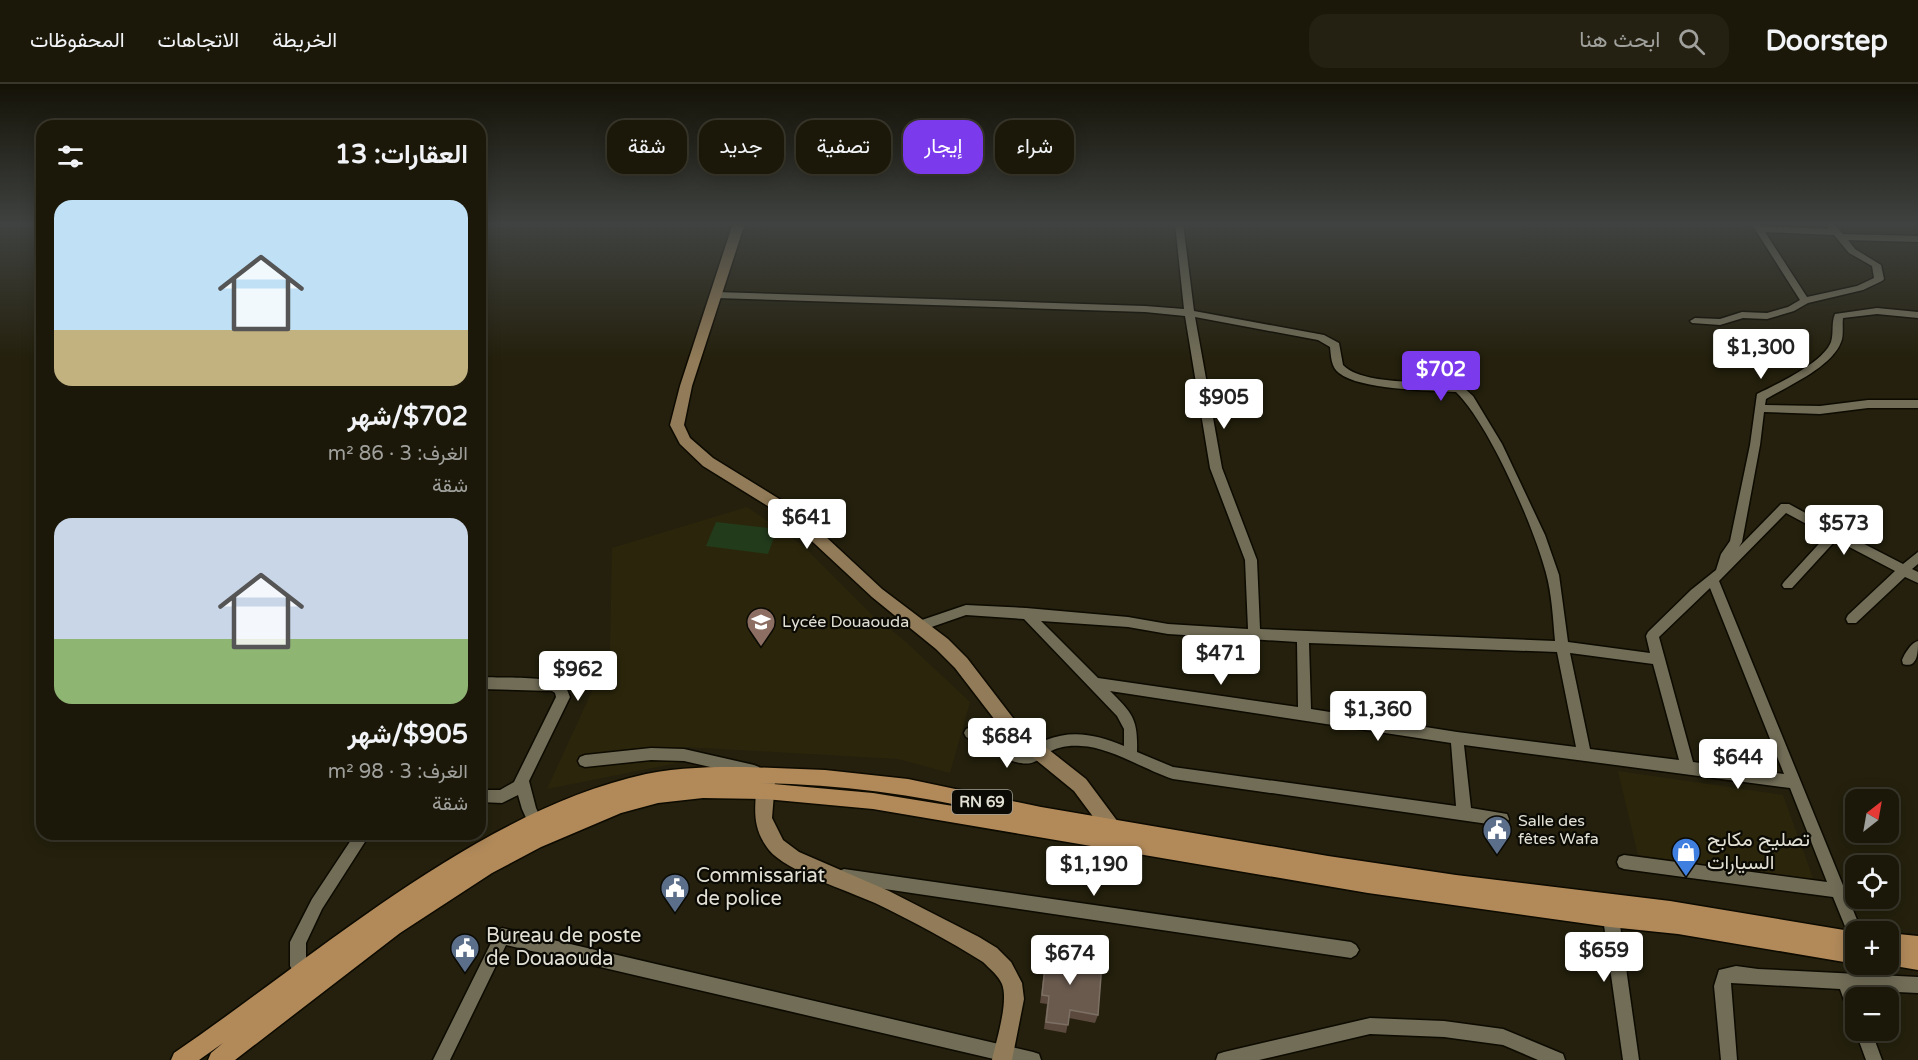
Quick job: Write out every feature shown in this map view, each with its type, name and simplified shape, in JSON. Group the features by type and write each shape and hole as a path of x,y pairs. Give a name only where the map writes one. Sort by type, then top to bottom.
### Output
{"main road":[{"path":"724,269 686,386 677,424 685,441 708,462 792,514 877,593 920,626 961,663 1014,732 1080,785 1111,835"},
{"path":"765,783 763,818 767,831 777,846 793,858 832,874 934,924 990,955 1004,969 1012,983 1014,999 1003,1057"},
{"name":"RN 69","path":"181,1060 235,1025 304,973 449,872 539,829 655,795 765,783 881,800 928,810 1111,835 1368,884 1610,911 1845,953"},
{"name":"RN 69","path":"218,1060 398,922 539,829"},
{"name":"RN 69","path":"1610,911 1673,911 1845,936"},
{"path":"1899,944 1918,946"},
{"path":"1899,958 1918,960"}],"street":[{"path":"1184,269 1189,313 1216,468 1251,561 1254,634"},
{"path":"1785,269 1805,301"},
{"path":"1695,321 1720,322 1742,315 1767,316 1791,309 1805,301 1860,288 1880,279 1877,269"},
{"path":"716,295 1133,308 1189,313 1322,337 1335,345 1336,362 1347,374 1386,383 1430,386 1465,392 1478,410 1511,470 1553,573 1562,647 1584,754"},
{"path":"1849,921 1793,782 1717,576 1727,554 1736,542 1755,445 1761,397 1791,380 1831,351 1837,340 1838,316 1877,311 1918,315"},
{"path":"1760,408 1820,410 1868,404 1918,404"},
{"path":"1688,767 1652,636 1695,593 1717,576 1785,507 1918,578"},
{"path":"1788,585 1851,516"},
{"path":"1852,619 1906,571 1918,557"},
{"path":"920,626 966,610 1128,622 1168,629 1303,637 1562,647 1659,659"},
{"path":"1026,613 1122,712 1131,729 1130,754"},
{"path":"1303,637 1305,714"},
{"path":"1908,660 1918,646"},
{"path":"486,683 554,686 563,693 564,697 522,782 514,792 502,797 486,796"},
{"path":"1093,683 1457,738 1793,782"},
{"path":"971,733 1020,758 1032,757 1038,750 1065,738 1099,742 1130,754 1154,768 1173,772 1502,819"},
{"path":"1457,738 1464,814"},
{"path":"585,761 651,754 684,755 707,758 765,783"},
{"path":"522,782 539,829"},
{"path":"304,973 298,966 298,942 318,904 359,840"},
{"path":"1624,862 1835,890"},
{"path":"832,874 1351,950"},
{"path":"1610,911 1631,1060"},
{"path":"441,1060 502,936 1003,1057 1033,1060"},
{"path":"1729,1060 1722,986 1725,976 1736,974 1918,985"},
{"path":"1844,980 1847,987"},
{"path":"1224,1060 1370,1026 1444,1029 1503,1037 1557,1060"},
{"path":"1867,1041 1874,1060"}],"shaded area":[{"name":"Lycée Douaouda","path":"747,507 802,545 871,614 906,642 970,702 950,773 898,759 686,747 682,762 547,789 610,652 612,548"},
{"path":"1618,771 1783,795 1814,881 1638,855"}],"green space":[{"path":"716,522 777,529 768,554 706,546"}],"building":[{"path":"1047,947 1071,951 1071,958 1102,963 1098,1015 1070,1010 1068,1025 1046,1022 1049,996 1042,995"}],"place":[{"name":"Lycée Douaouda","path":"761,648"},
{"name":"Salle des fêtes Wafa","path":"1497,856"},
{"name":"تصليح مكابح السيارات","path":"1686,878"},
{"name":"Commissariat de police","path":"675,914"},
{"name":"Bureau de poste de Douaouda","path":"465,974"}]}
